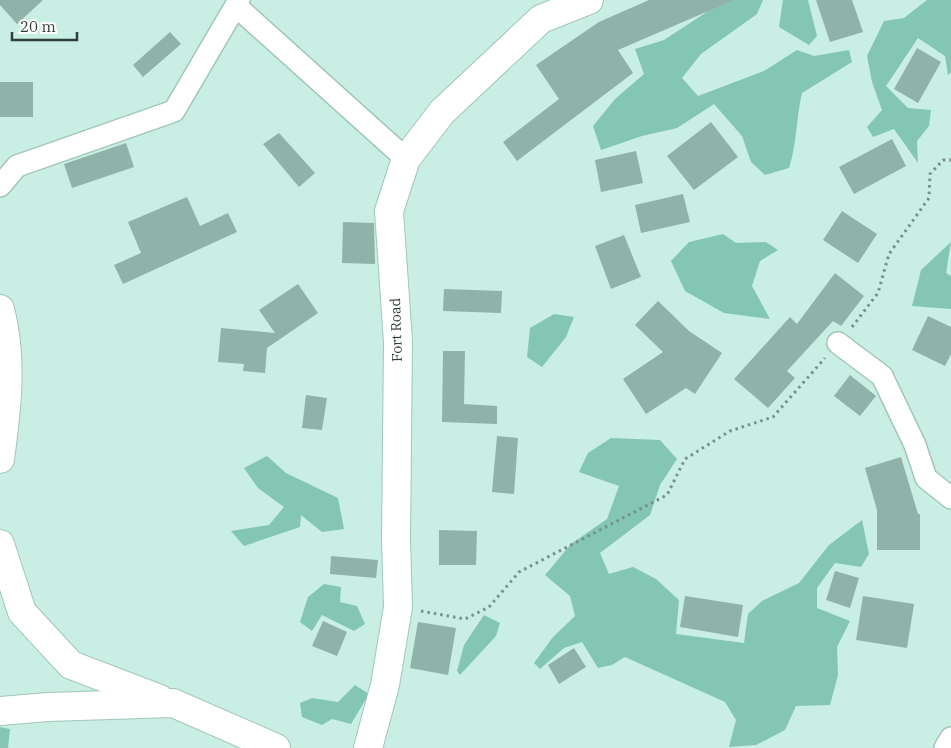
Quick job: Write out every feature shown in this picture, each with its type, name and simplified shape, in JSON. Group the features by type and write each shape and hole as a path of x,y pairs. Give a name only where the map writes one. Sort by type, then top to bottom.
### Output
{"street":[{"name":"Fort Road","path":"368,748 385,685 398,607 396,540 398,342 389,211 406,158 442,112 541,19 589,0"},
{"path":"0,186 17,166 174,111 238,3 406,158"},
{"path":"0,309 6,332 9,392 0,459"},
{"path":"838,343 882,376 915,445 926,478 951,498"},
{"path":"0,544 22,612 71,665 173,704 276,748"},
{"path":"0,711 48,707 173,704"},
{"path":"945,748 951,738"}],"path":[{"path":"398,607 465,619 488,607 519,572 667,495 685,459 730,431 773,417 838,343 878,293 889,254 929,198 930,174 943,160 951,160"}],"green space":[{"path":"725,0 763,0 757,14 701,54 682,78 698,96 764,71 797,50 814,56 849,50 852,62 802,93 794,149 789,168 765,175 751,162 742,136 714,104 677,128 642,136 601,150 593,126 615,99 644,74 635,49 664,40"},
{"path":"783,0 808,0 817,36 809,45 779,27"},
{"path":"927,0 951,0 951,72 948,75 945,56 918,38 886,86 908,108 931,110 929,126 917,141 918,163 894,129 873,137 867,127 882,110 872,82 867,56 884,21 904,18"},
{"path":"723,234 736,243 766,242 778,250 760,261 752,286 770,319 724,313 685,291 671,261 689,242"},
{"path":"951,242 946,273 951,276 951,309 912,306 921,270"},
{"path":"554,314 574,317 566,337 542,367 527,357 530,328"},
{"path":"611,438 660,440 677,459 660,485 650,515 600,553 609,574 633,567 656,579 679,600 676,634 744,643 748,614 762,601 799,583 829,545 862,520 869,554 861,567 835,563 817,588 817,608 850,621 837,647 838,675 830,705 796,706 785,730 756,745 729,747 736,720 725,702 625,657 612,665 598,668 582,642 564,648 540,669 534,663 553,637 575,616 570,596 545,575 571,544 607,519 619,486 579,472 588,453"},
{"path":"267,456 286,473 338,498 344,529 322,532 301,515 300,527 244,546 231,531 269,525 284,507 258,488 244,468"},
{"path":"324,584 341,587 340,602 357,606 365,624 354,631 322,615 312,631 300,622 308,597"},
{"path":"484,615 500,623 496,636 460,675 457,671 464,645"},
{"path":"355,685 369,694 351,724 332,719 322,725 302,717 300,703 312,698 338,702"},
{"path":"0,727 10,729 8,748 0,748"}],"building":[{"path":"0,0 43,0 17,24 0,5"},
{"path":"649,0 734,0 618,50 633,73 517,161 503,142 559,99 536,65 599,22"},
{"path":"816,0 852,0 863,32 830,42"},
{"path":"170,32 181,44 143,77 133,65"},
{"path":"917,48 941,62 918,103 894,89"},
{"path":"0,82 33,82 33,117 0,117"},
{"path":"711,122 738,157 694,190 667,156"},
{"path":"279,133 315,173 299,187 263,144"},
{"path":"892,139 906,166 854,194 839,167"},
{"path":"126,143 134,167 72,188 64,164"},
{"path":"636,151 643,183 601,192 595,160"},
{"path":"683,194 690,222 641,233 635,205"},
{"path":"187,197 200,226 228,213 237,232 123,284 114,265 141,253 128,222"},
{"path":"842,211 877,234 858,263 823,240"},
{"path":"343,222 374,223 375,264 342,263"},
{"path":"624,235 641,277 611,289 595,246"},
{"path":"835,273 864,296 841,326 833,321 787,371 795,378 768,408 734,379 790,317 797,324"},
{"path":"298,284 318,313 267,348 265,373 243,371 244,364 218,362 221,328 275,333 259,310"},
{"path":"444,289 502,291 501,313 443,311"},
{"path":"658,301 689,331 722,353 695,394 686,388 646,414 623,379 663,352 635,325"},
{"path":"928,316 951,327 951,354 945,366 912,350"},
{"path":"443,351 465,351 464,404 497,406 497,424 442,422"},
{"path":"850,375 876,396 860,416 834,396"},
{"path":"306,395 327,398 322,430 302,428"},
{"path":"497,436 518,438 514,494 492,492"},
{"path":"901,457 918,514 920,514 920,550 877,550 877,510 865,468"},
{"path":"439,530 477,531 476,565 439,565"},
{"path":"331,556 378,560 376,578 330,574"},
{"path":"835,571 859,578 850,608 826,600"},
{"path":"685,596 743,605 738,637 680,627"},
{"path":"863,596 914,604 907,648 856,640"},
{"path":"323,621 347,632 337,656 312,646"},
{"path":"418,622 456,628 448,675 410,668"},
{"path":"574,648 586,667 559,684 548,665"}]}
